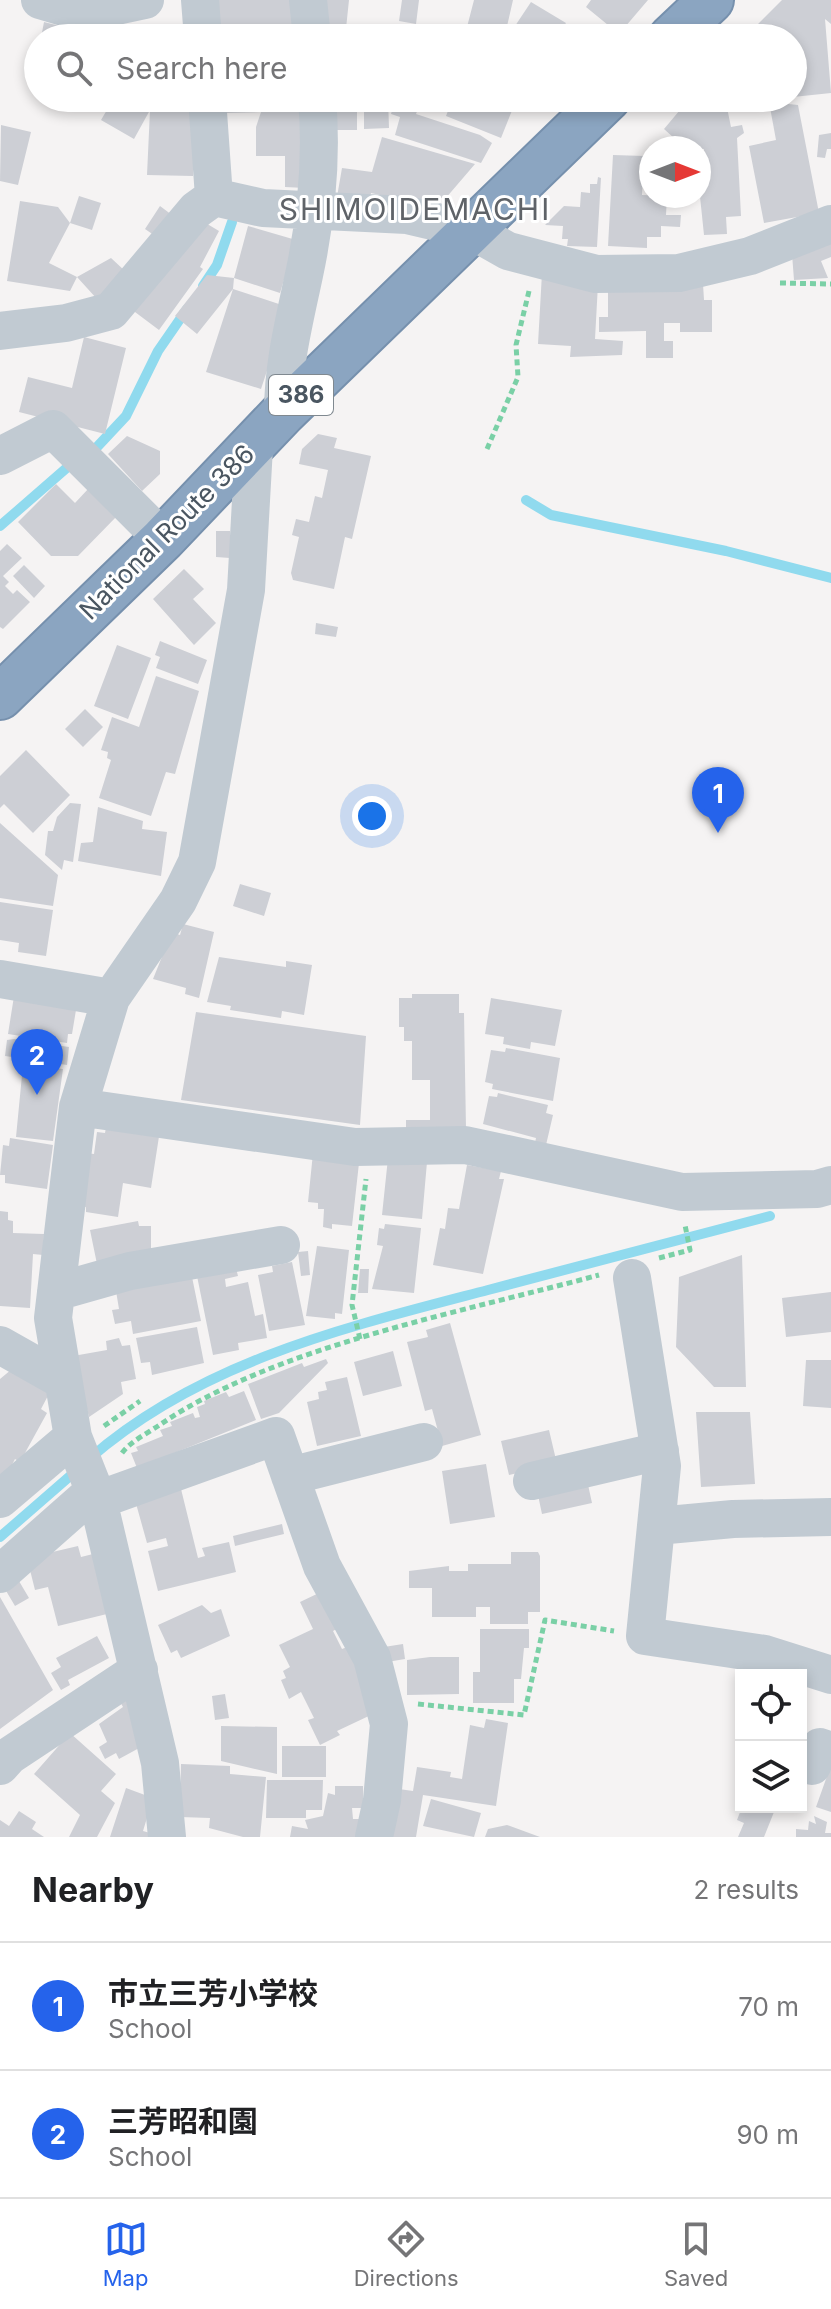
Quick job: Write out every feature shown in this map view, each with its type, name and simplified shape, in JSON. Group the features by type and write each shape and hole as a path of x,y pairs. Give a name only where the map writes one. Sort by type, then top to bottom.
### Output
{"highway":[{"path":"686,24 711,0"},
{"name":"National Route 386","path":"0,697 163,539 254,447 283,413 593,112"}],"street":[{"path":"40,0 84,13 145,0"},
{"path":"200,0 202,24"},
{"path":"308,0 311,24"},
{"path":"208,112 214,197"},
{"path":"283,413 285,354 305,273 314,211 317,112"},
{"path":"0,331 66,323 111,311 196,210 214,197 263,208 407,215 471,230 508,251 596,274 679,273 750,256 831,224"},
{"path":"0,456 53,429 163,539"},
{"path":"167,1837 160,1763 96,1496 73,1437 53,1318 78,1107 111,998 178,901 197,862 246,590 254,447"},
{"path":"0,979 111,998"},
{"path":"78,1107 370,1146 465,1145 682,1192 817,1189 831,1185"},
{"path":"56,1292 130,1271 281,1245"},
{"path":"626,1272 662,1466 645,1636 765,1654 831,1675"},
{"path":"0,1345 62,1380"},
{"path":"0,1574 96,1496 276,1436 322,1566 372,1658 386,1711 389,1724 382,1800 374,1837"},
{"path":"0,1499 73,1437"},
{"path":"290,1476 424,1442"},
{"path":"532,1481 660,1451"},
{"path":"657,1526 733,1519 831,1517"},
{"path":"0,1766 9,1756 139,1670"}],"path":[{"path":"487,449 518,377 516,345 537,259"},
{"path":"360,1339 352,1305 370,1146"},
{"path":"96,1496 126,1447 194,1401 257,1374 360,1339 626,1272 690,1250 684,1222"},
{"path":"386,1711 423,1703 524,1715 545,1620 645,1636"}],"building":[{"path":"214,0 293,0 295,24 216,24"},
{"path":"324,0 349,0 346,24 324,24"},
{"path":"402,0 419,0 416,24 399,21"},
{"path":"474,0 513,0 508,24 468,24"},
{"path":"591,0 648,0 628,24 607,24 586,7"},
{"path":"782,0 831,0 831,24 825,19 831,93 807,96 807,24 758,24"},
{"path":"531,2 566,23 565,24 516,24"},
{"path":"106,112 149,112 134,139 101,120"},
{"path":"150,112 194,112 193,176 147,175"},
{"path":"261,112 302,112 305,188 285,187 285,156 256,156 256,127"},
{"path":"333,112 357,112 357,130 332,130"},
{"path":"364,112 388,112 389,128 364,129"},
{"path":"417,112 480,135 492,143 481,163 395,135 400,117 391,114"},
{"path":"448,112 511,112 501,138 446,116"},
{"path":"678,112 728,112 731,127 742,125 744,133 737,138 741,216 726,217 727,234 704,235 701,208 711,208 711,136 672,136 664,129"},
{"path":"771,112 799,112 819,213 764,223 749,146 776,140"},
{"path":"1,125 31,132 18,185 0,181"},
{"path":"831,133 831,149 827,149 825,158 817,157 819,135"},
{"path":"382,137 475,164 445,199 438,197 435,207 371,193 369,202 337,197 342,168 372,172"},
{"path":"613,155 639,156 639,208 666,208 666,215 681,215 680,227 661,226 661,237 647,237 647,248 608,246"},
{"path":"598,177 601,178 597,247 567,246 568,239 562,239 563,226 545,225 564,206 580,207 581,192 590,193 590,184 597,184"},
{"path":"79,196 101,203 92,230 70,223"},
{"path":"20,201 58,207 70,223 49,263 77,277 70,291 7,281"},
{"path":"160,206 176,218 161,240 145,229"},
{"path":"204,222 219,231 200,267 203,269 159,330 131,309"},
{"path":"248,226 296,240 280,293 234,278"},
{"path":"831,238 831,257 821,261 828,278 794,280 792,254"},
{"path":"111,258 125,271 97,299 77,277"},
{"path":"542,273 598,284 595,339 623,341 622,355 570,357 571,346 538,344"},
{"path":"207,275 234,278 233,289 197,334 175,316"},
{"path":"703,284 704,300 712,300 712,332 680,332 680,323 664,323 664,341 673,341 673,358 646,358 646,331 599,332 599,317 608,317 608,286"},
{"path":"233,289 288,307 261,389 206,372"},
{"path":"84,337 126,348 105,434 19,412 28,377 72,388"},
{"path":"318,434 337,438 334,448 371,456 352,539 345,537 334,589 293,580 291,573 299,537 292,535 296,519 309,522 315,496 322,498 328,470 299,464 302,449"},
{"path":"127,436 160,451 160,474 142,491 108,454"},
{"path":"56,484 75,503 89,488 117,516 78,556 51,556 18,522"},
{"path":"216,531 230,531 230,558 216,557"},
{"path":"7,544 22,558 3,576 9,582 5,586 13,594 17,590 30,602 3,629 0,627 0,551"},
{"path":"24,565 45,586 34,598 13,576"},
{"path":"184,569 204,589 193,599 216,623 194,645 153,599"},
{"path":"316,623 338,627 336,637 315,634"},
{"path":"160,641 207,660 198,684 156,668 160,657 155,655"},
{"path":"117,645 151,658 128,719 94,706"},
{"path":"156,676 199,691 175,774 166,772 151,816 99,798 111,760 107,758 108,752 101,750 112,717 139,727"},
{"path":"85,709 103,727 83,747 65,729"},
{"path":"26,750 70,795 33,833 4,804 0,808 0,776"},
{"path":"70,803 81,804 73,862 64,860 62,870 45,855 48,831 53,831 57,817"},
{"path":"98,807 143,821 142,829 167,832 161,876 78,861 81,843 93,842"},
{"path":"0,823 58,875 53,906 0,898"},
{"path":"240,884 271,893 264,916 233,906"},
{"path":"0,902 53,910 46,956 18,952 19,943 0,940"},
{"path":"183,924 214,932 199,998 185,994 186,988 153,979 172,932 180,935"},
{"path":"219,957 286,967 286,961 312,965 304,1015 282,1011 281,1018 230,1010 231,1006 207,1002"},
{"path":"15,990 77,1004 72,1034 68,1034 67,1043 8,1034"},
{"path":"412,994 459,994 459,1013 464,1013 466,1128 406,1128 406,1120 430,1120 430,1080 412,1080 412,1041 404,1041 404,1027 399,1027 399,998 412,998"},
{"path":"491,998 562,1010 555,1046 531,1042 530,1049 503,1044 504,1037 485,1034"},
{"path":"196,1012 366,1036 360,1125 181,1100"},
{"path":"7,1040 69,1047 67,1065 5,1056"},
{"path":"506,1048 560,1058 553,1101 492,1089 493,1084 485,1082 491,1050 505,1052"},
{"path":"23,1065 63,1069 53,1141 16,1137"},
{"path":"498,1093 548,1105 546,1113 553,1115 546,1145 535,1143 536,1138 483,1124 489,1096 497,1097"},
{"path":"107,1122 160,1130 151,1188 123,1183 118,1217 86,1212 86,1207 78,1206 86,1153 94,1154 97,1132 105,1133"},
{"path":"10,1138 53,1145 47,1189 5,1183 5,1175 0,1175 3,1145 9,1146"},
{"path":"313,1153 359,1163 352,1226 332,1224 332,1229 323,1227 324,1209 318,1209 318,1203 308,1202"},
{"path":"388,1158 427,1162 422,1219 382,1215"},
{"path":"467,1165 501,1171 499,1179 504,1179 483,1274 433,1265 440,1228 445,1229 448,1208 459,1209"},
{"path":"0,1211 8,1212 8,1220 13,1221 13,1233 44,1234 43,1255 33,1254 30,1308 0,1306"},
{"path":"138,1221 139,1226 151,1226 151,1254 97,1264 90,1230"},
{"path":"385,1224 421,1228 414,1293 372,1289 383,1246 377,1245 379,1228 384,1229"},
{"path":"317,1246 349,1250 342,1314 335,1313 335,1319 306,1316"},
{"path":"308,1251 310,1275 301,1276 298,1252"},
{"path":"742,1255 746,1387 714,1387 676,1347 679,1277"},
{"path":"292,1262 305,1325 269,1331 258,1275 273,1272 272,1266"},
{"path":"236,1268 238,1276 225,1279 226,1287 248,1282 255,1316 263,1314 267,1338 238,1343 239,1350 213,1355 197,1276"},
{"path":"360,1269 369,1269 368,1293 358,1293"},
{"path":"192,1277 201,1321 133,1334 131,1321 115,1324 112,1310 119,1309 116,1291"},
{"path":"831,1292 831,1332 786,1337 782,1298"},
{"path":"450,1323 481,1435 442,1446 432,1409 425,1411 407,1342 428,1337 426,1330"},
{"path":"197,1327 204,1363 152,1375 150,1362 141,1363 136,1338"},
{"path":"119,1338 122,1346 130,1345 136,1379 121,1382 123,1394 89,1417 73,1356 107,1350 106,1341"},
{"path":"393,1351 402,1386 363,1396 354,1362"},
{"path":"326,1359 328,1363 279,1413 261,1419 248,1384 302,1363 304,1367"},
{"path":"806,1360 831,1360 831,1408 803,1406"},
{"path":"12,1369 51,1390 41,1409 47,1413 20,1462 15,1459 4,1480 0,1478 0,1379"},
{"path":"347,1377 361,1436 317,1446 307,1402 319,1399 318,1392 327,1390 325,1382"},
{"path":"244,1391 256,1420 137,1468 131,1453 138,1451 136,1447 163,1436 160,1430 172,1426 170,1422 193,1413 195,1418 200,1417 197,1407 205,1404 204,1401 226,1392 229,1397"},
{"path":"696,1412 750,1412 755,1484 701,1487"},
{"path":"549,1430 557,1464 509,1475 501,1441"},
{"path":"486,1464 495,1517 450,1524 442,1471"},
{"path":"585,1471 592,1503 542,1514 535,1481"},
{"path":"181,1489 198,1558 205,1556 202,1548 229,1542 236,1572 158,1591 148,1551 168,1546 166,1538 147,1543 135,1500"},
{"path":"282,1524 284,1534 235,1546 233,1536"},
{"path":"78,1546 81,1557 93,1554 111,1613 58,1626 48,1587 35,1590 27,1558"},
{"path":"511,1552 538,1552 540,1556 540,1612 528,1612 528,1624 490,1624 490,1607 476,1607 476,1617 432,1617 432,1588 409,1588 409,1571 449,1566 449,1571 468,1571 468,1564 511,1564"},
{"path":"16,1576 29,1598 15,1606 2,1584"},
{"path":"321,1592 338,1628 333,1631 342,1649 347,1647 365,1684 373,1714 337,1731 340,1735 320,1745 308,1720 314,1718 301,1692 289,1699 281,1680 286,1678 283,1671 290,1667 279,1645 313,1629 300,1602"},
{"path":"0,1597 53,1690 0,1729"},
{"path":"202,1605 211,1613 221,1609 230,1636 181,1658 177,1650 171,1653 158,1625"},
{"path":"480,1629 529,1629 529,1648 524,1648 521,1679 514,1679 514,1703 473,1703 473,1672 480,1672"},
{"path":"97,1636 109,1658 68,1680 70,1685 61,1690 51,1673 61,1667 56,1658"},
{"path":"403,1644 405,1659 387,1662 384,1647"},
{"path":"459,1657 459,1694 407,1695 407,1660"},
{"path":"225,1694 229,1718 215,1720 212,1696"},
{"path":"118,1698 130,1698 141,1747 119,1759 116,1753 105,1759 99,1747 107,1742 99,1724 123,1707"},
{"path":"486,1719 508,1723 496,1806 423,1795 416,1837 385,1837 392,1788 413,1791 417,1767 451,1772 450,1777 462,1779 470,1725 484,1728"},
{"path":"221,1726 277,1727 277,1774 221,1761"},
{"path":"70,1733 116,1774 101,1791 115,1803 97,1837 69,1837 80,1815 34,1774"},
{"path":"282,1746 326,1746 326,1777 282,1777"},
{"path":"181,1764 230,1766 230,1774 266,1777 260,1837 243,1837 209,1828 210,1818 180,1817"},
{"path":"831,1765 831,1812 816,1807"},
{"path":"267,1780 323,1780 322,1810 306,1810 306,1818 266,1818"},
{"path":"335,1786 363,1786 363,1808 352,1808 353,1819 368,1819 361,1837 290,1837 292,1826 308,1829 305,1820 323,1816 328,1793 335,1795"},
{"path":"126,1788 153,1798 143,1831 150,1833 149,1837 110,1837"},
{"path":"431,1799 481,1813 474,1837 423,1826"},
{"path":"19,1811 36,1822 32,1829 44,1837 0,1837 0,1820 9,1826"},
{"path":"740,1813 774,1813 764,1837 738,1837 744,1823 737,1820"},
{"path":"814,1816 827,1822 825,1833 831,1833 831,1837 796,1837 796,1829 808,1830 809,1821 816,1824"},
{"path":"507,1825 540,1837 485,1837 488,1829"}],"waterway":[{"path":"203,286 217,265 232,222"},
{"path":"97,447 126,416 158,351 187,309"},
{"path":"0,526 70,465"},
{"path":"526,500 551,515 726,551 831,578"},
{"path":"89,1459 133,1425 179,1396 227,1372 278,1352 382,1318 770,1216"},
{"path":"0,1537 77,1470"}],"place":[{"name":"市立三芳小学校","path":"718,833"},
{"name":"三芳昭和園","path":"37,1095"}],"district":[{"name":"SHIMOIDEMACHI","path":"415,210"}]}
